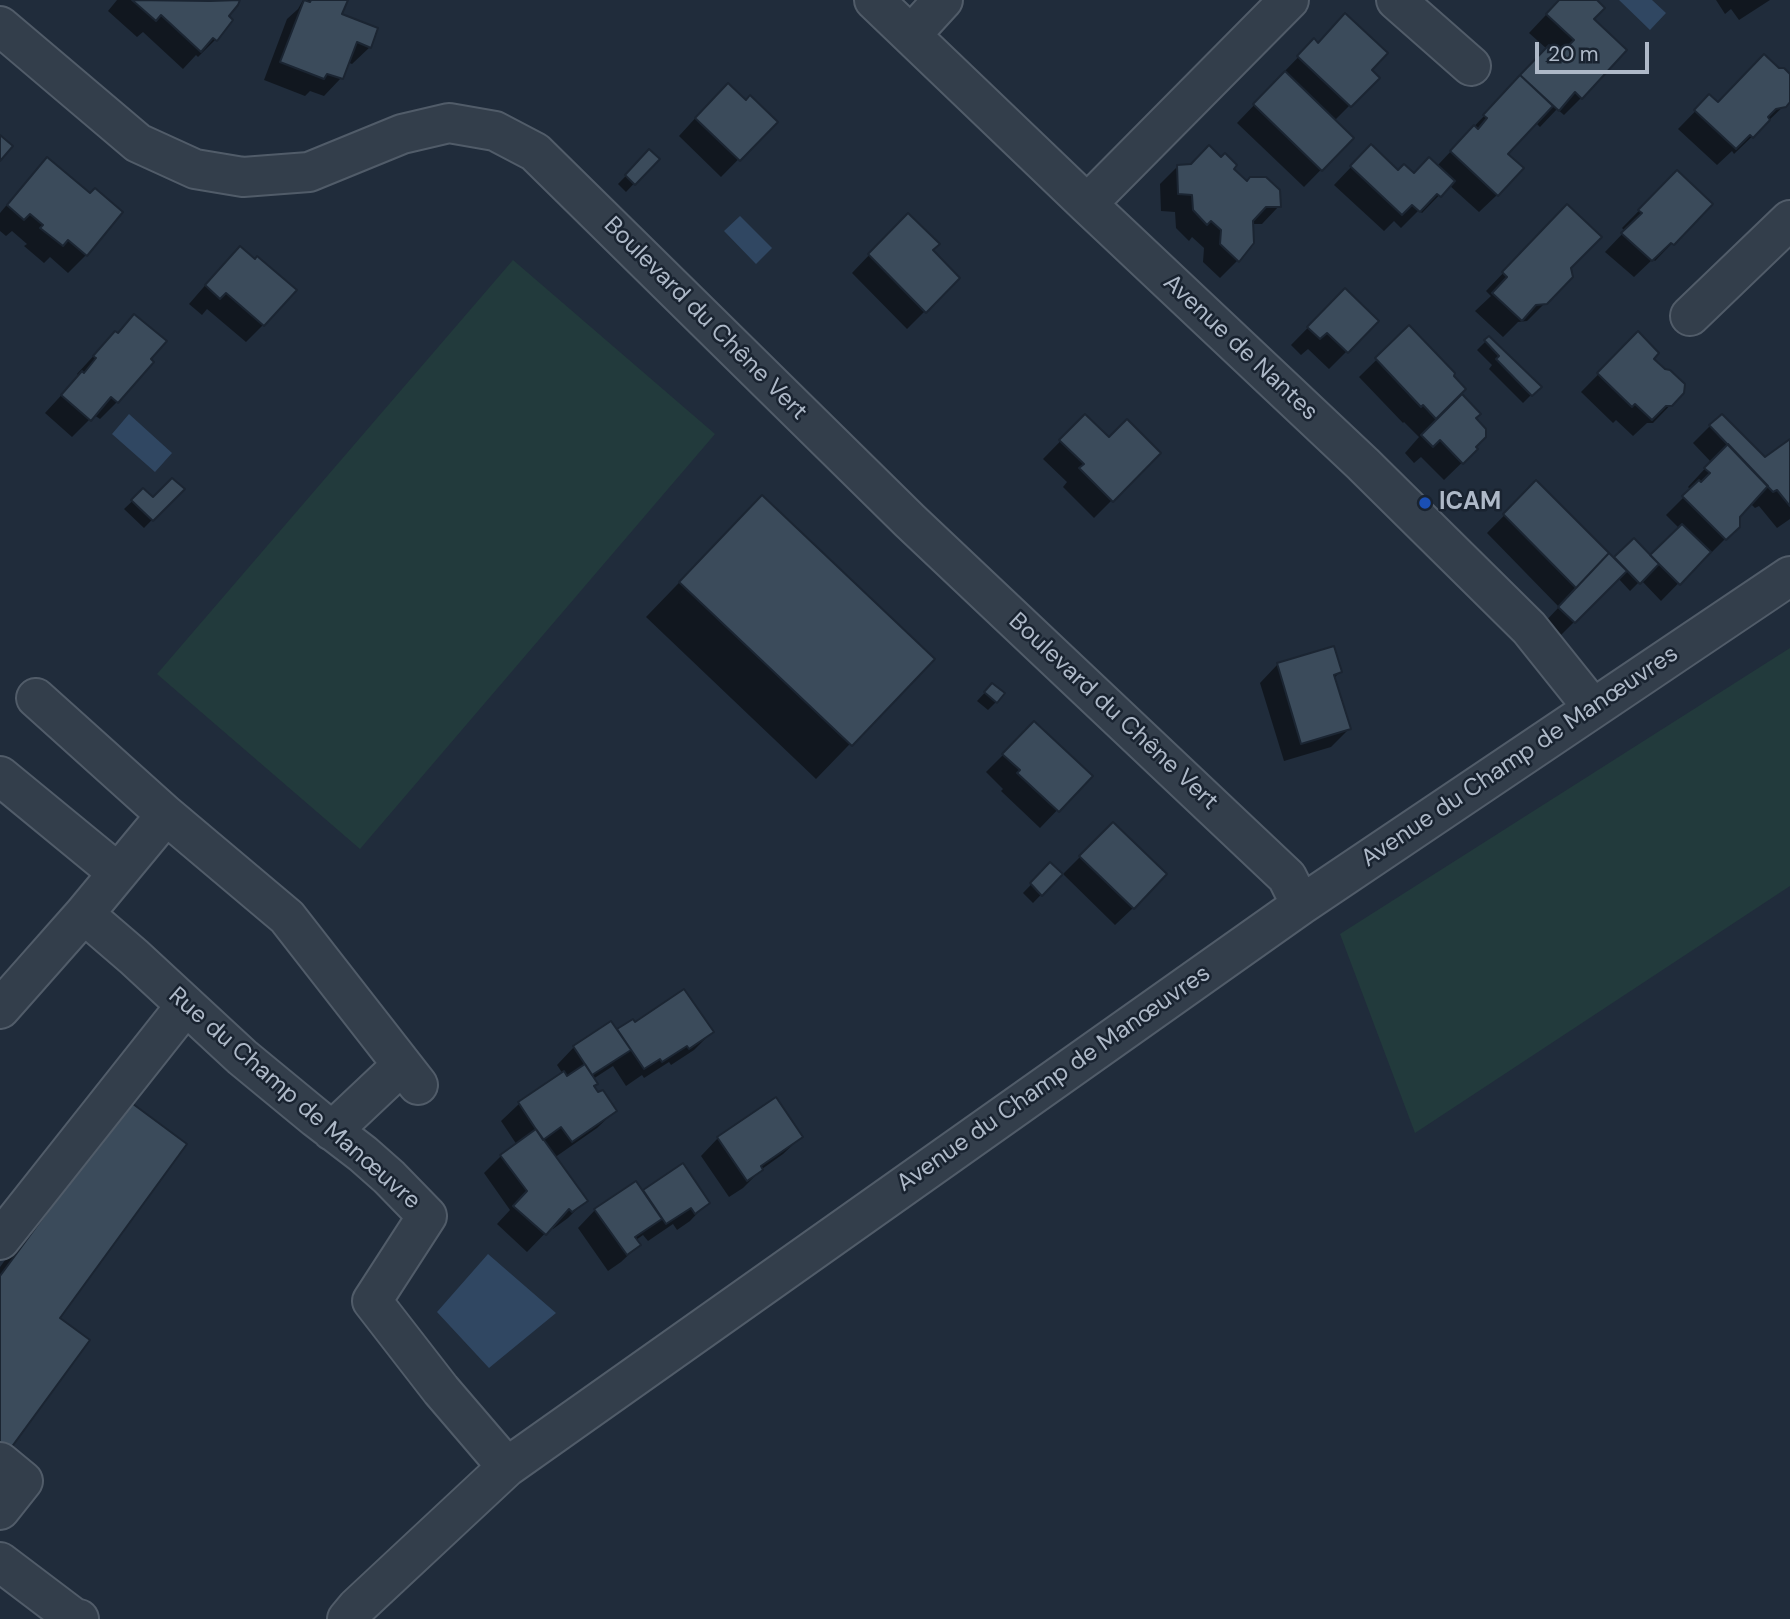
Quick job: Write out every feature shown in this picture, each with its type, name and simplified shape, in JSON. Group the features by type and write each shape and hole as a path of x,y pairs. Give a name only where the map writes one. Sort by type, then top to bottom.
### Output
{"street":[{"name":"Avenue de Nantes","path":"874,0 1363,464 1529,628 1593,708"},
{"path":"911,35 943,0"},
{"path":"1087,204 1289,0"},
{"path":"1396,0 1471,66"},
{"name":"Boulevard du Chêne Vert","path":"0,26 138,143 195,169 243,177 309,172 402,134 449,123 495,131 535,152 910,521 1287,877 1301,905"},
{"path":"1690,316 1790,220"},
{"name":"Avenue du Champ de Manœuvres","path":"347,1619 507,1466 1301,905 1790,576"},
{"path":"36,698 166,815 287,917 410,1075 332,1131"},
{"path":"0,776 118,873"},
{"path":"0,1009 85,914 166,815"},
{"name":"Rue du Champ de Manœuvre","path":"85,914 242,1057 363,1154 427,1216 372,1301 441,1390 507,1466"},
{"path":"0,1240 186,1005"},
{"path":"0,1462 23,1481 0,1510"},
{"path":"0,1562 74,1618 79,1619"}],"green space":[{"path":"513,260 715,434 360,849 157,674"},
{"path":"1790,648 1790,886 1415,1133 1340,934"}],"water":[{"path":"1619,0 1652,0 1666,13 1650,30"},
{"path":"740,216 772,248 756,264 724,231"},
{"path":"129,414 172,453 155,472 112,434"},
{"path":"488,1254 556,1313 489,1368 437,1312"}],"building":[{"path":"132,0 240,0 229,16 233,20 217,41 213,38 201,52 161,15 156,21"},
{"path":"304,0 348,0 342,14 378,28 371,48 357,42 343,79 327,74 324,79 280,62"},
{"path":"1559,0 1597,0 1605,8 1594,19 1627,50 1582,99 1575,92 1559,111 1520,75 1549,45 1560,54 1574,40 1546,14"},
{"path":"1345,13 1388,53 1372,70 1380,78 1351,107 1297,56 1314,38 1318,43"},
{"path":"1764,54 1790,74 1790,102 1786,107 1776,109 1768,117 1770,120 1753,138 1750,135 1736,149 1694,110 1709,94 1718,102"},
{"path":"1285,71 1354,138 1322,171 1253,104"},
{"path":"1520,75 1553,106 1508,154 1524,168 1498,196 1450,151 1474,125 1478,129 1487,118 1483,115"},
{"path":"728,83 746,100 750,95 778,122 740,161 695,118"},
{"path":"0,135 13,146 0,161"},
{"path":"1371,144 1398,170 1404,164 1414,173 1429,157 1455,181 1441,197 1437,194 1420,212 1412,205 1402,215 1350,166"},
{"path":"1209,145 1221,157 1225,153 1237,165 1234,169 1247,181 1250,177 1266,177 1280,190 1281,207 1266,207 1253,221 1254,243 1239,262 1220,244 1221,230 1211,221 1207,225 1193,210 1192,195 1178,194 1177,165 1191,164"},
{"path":"649,149 660,159 635,185 625,175"},
{"path":"47,157 90,193 95,188 123,212 87,256 68,240 63,246 40,228 43,225 30,214 24,220 7,205"},
{"path":"1677,170 1713,204 1674,245 1671,243 1652,261 1621,233 1642,213 1638,210"},
{"path":"1567,204 1602,237 1571,268 1573,277 1547,304 1536,305 1522,321 1492,293 1507,277 1502,272"},
{"path":"908,213 940,244 933,250 960,278 926,313 868,254"},
{"path":"240,246 255,259 257,256 297,290 264,326 226,293 220,299 205,285"},
{"path":"1345,288 1379,321 1348,353 1327,333 1320,339 1307,327"},
{"path":"134,314 167,341 151,359 154,362 118,403 111,397 91,421 61,395 82,371 84,373 96,358 93,356 115,331 118,333"},
{"path":"1409,325 1455,373 1454,376 1466,389 1436,419 1423,405 1421,407 1375,358"},
{"path":"1638,331 1659,353 1654,359 1685,384 1684,393 1672,406 1666,406 1652,420 1635,404 1632,407 1597,373"},
{"path":"1489,336 1542,387 1532,396 1496,359 1499,356 1484,340"},
{"path":"1462,394 1481,414 1476,418 1486,429 1486,437 1463,464 1440,440 1433,447 1421,435"},
{"path":"1085,414 1109,437 1127,419 1161,453 1113,502 1079,468 1084,464 1059,440"},
{"path":"1722,414 1765,457 1790,439 1790,506 1777,490 1773,492 1709,425"},
{"path":"1728,444 1768,486 1740,517 1740,527 1726,540 1682,496 1710,473 1704,468"},
{"path":"172,478 185,489 153,521 131,500 143,488 153,497"},
{"path":"1536,480 1609,553 1576,588 1503,514"},
{"path":"762,495 935,659 852,746 679,582"},
{"path":"1682,524 1711,552 1680,585 1650,555"},
{"path":"1634,538 1659,564 1640,584 1614,557"},
{"path":"1609,553 1627,571 1575,623 1558,607"},
{"path":"1334,646 1342,672 1334,675 1351,729 1301,744 1277,663"},
{"path":"992,683 1005,693 997,703 984,692"},
{"path":"1034,721 1093,776 1059,812 1017,773 1020,770 1002,754"},
{"path":"1113,822 1167,874 1134,909 1079,856"},
{"path":"1050,862 1063,874 1042,896 1030,883"},
{"path":"684,989 714,1032 689,1049 687,1046 662,1062 660,1059 644,1069 617,1029 633,1019 635,1022"},
{"path":"611,1021 631,1050 592,1075 573,1046"},
{"path":"585,1064 598,1084 594,1086 598,1092 603,1090 617,1111 572,1142 561,1127 543,1140 518,1102 564,1071 567,1076"},
{"path":"776,1097 803,1137 761,1166 763,1170 747,1181 717,1137"},
{"path":"129,1101 187,1144 60,1318 90,1340 0,1463 0,1276"},
{"path":"536,1129 588,1201 572,1212 569,1209 546,1235 513,1206 527,1191 500,1155"},
{"path":"683,1163 710,1203 695,1214 691,1208 666,1224 643,1190"},
{"path":"636,1181 662,1219 635,1237 641,1245 627,1255 594,1209"}],"place":[{"name":"ICAM","path":"1425,503"}]}
